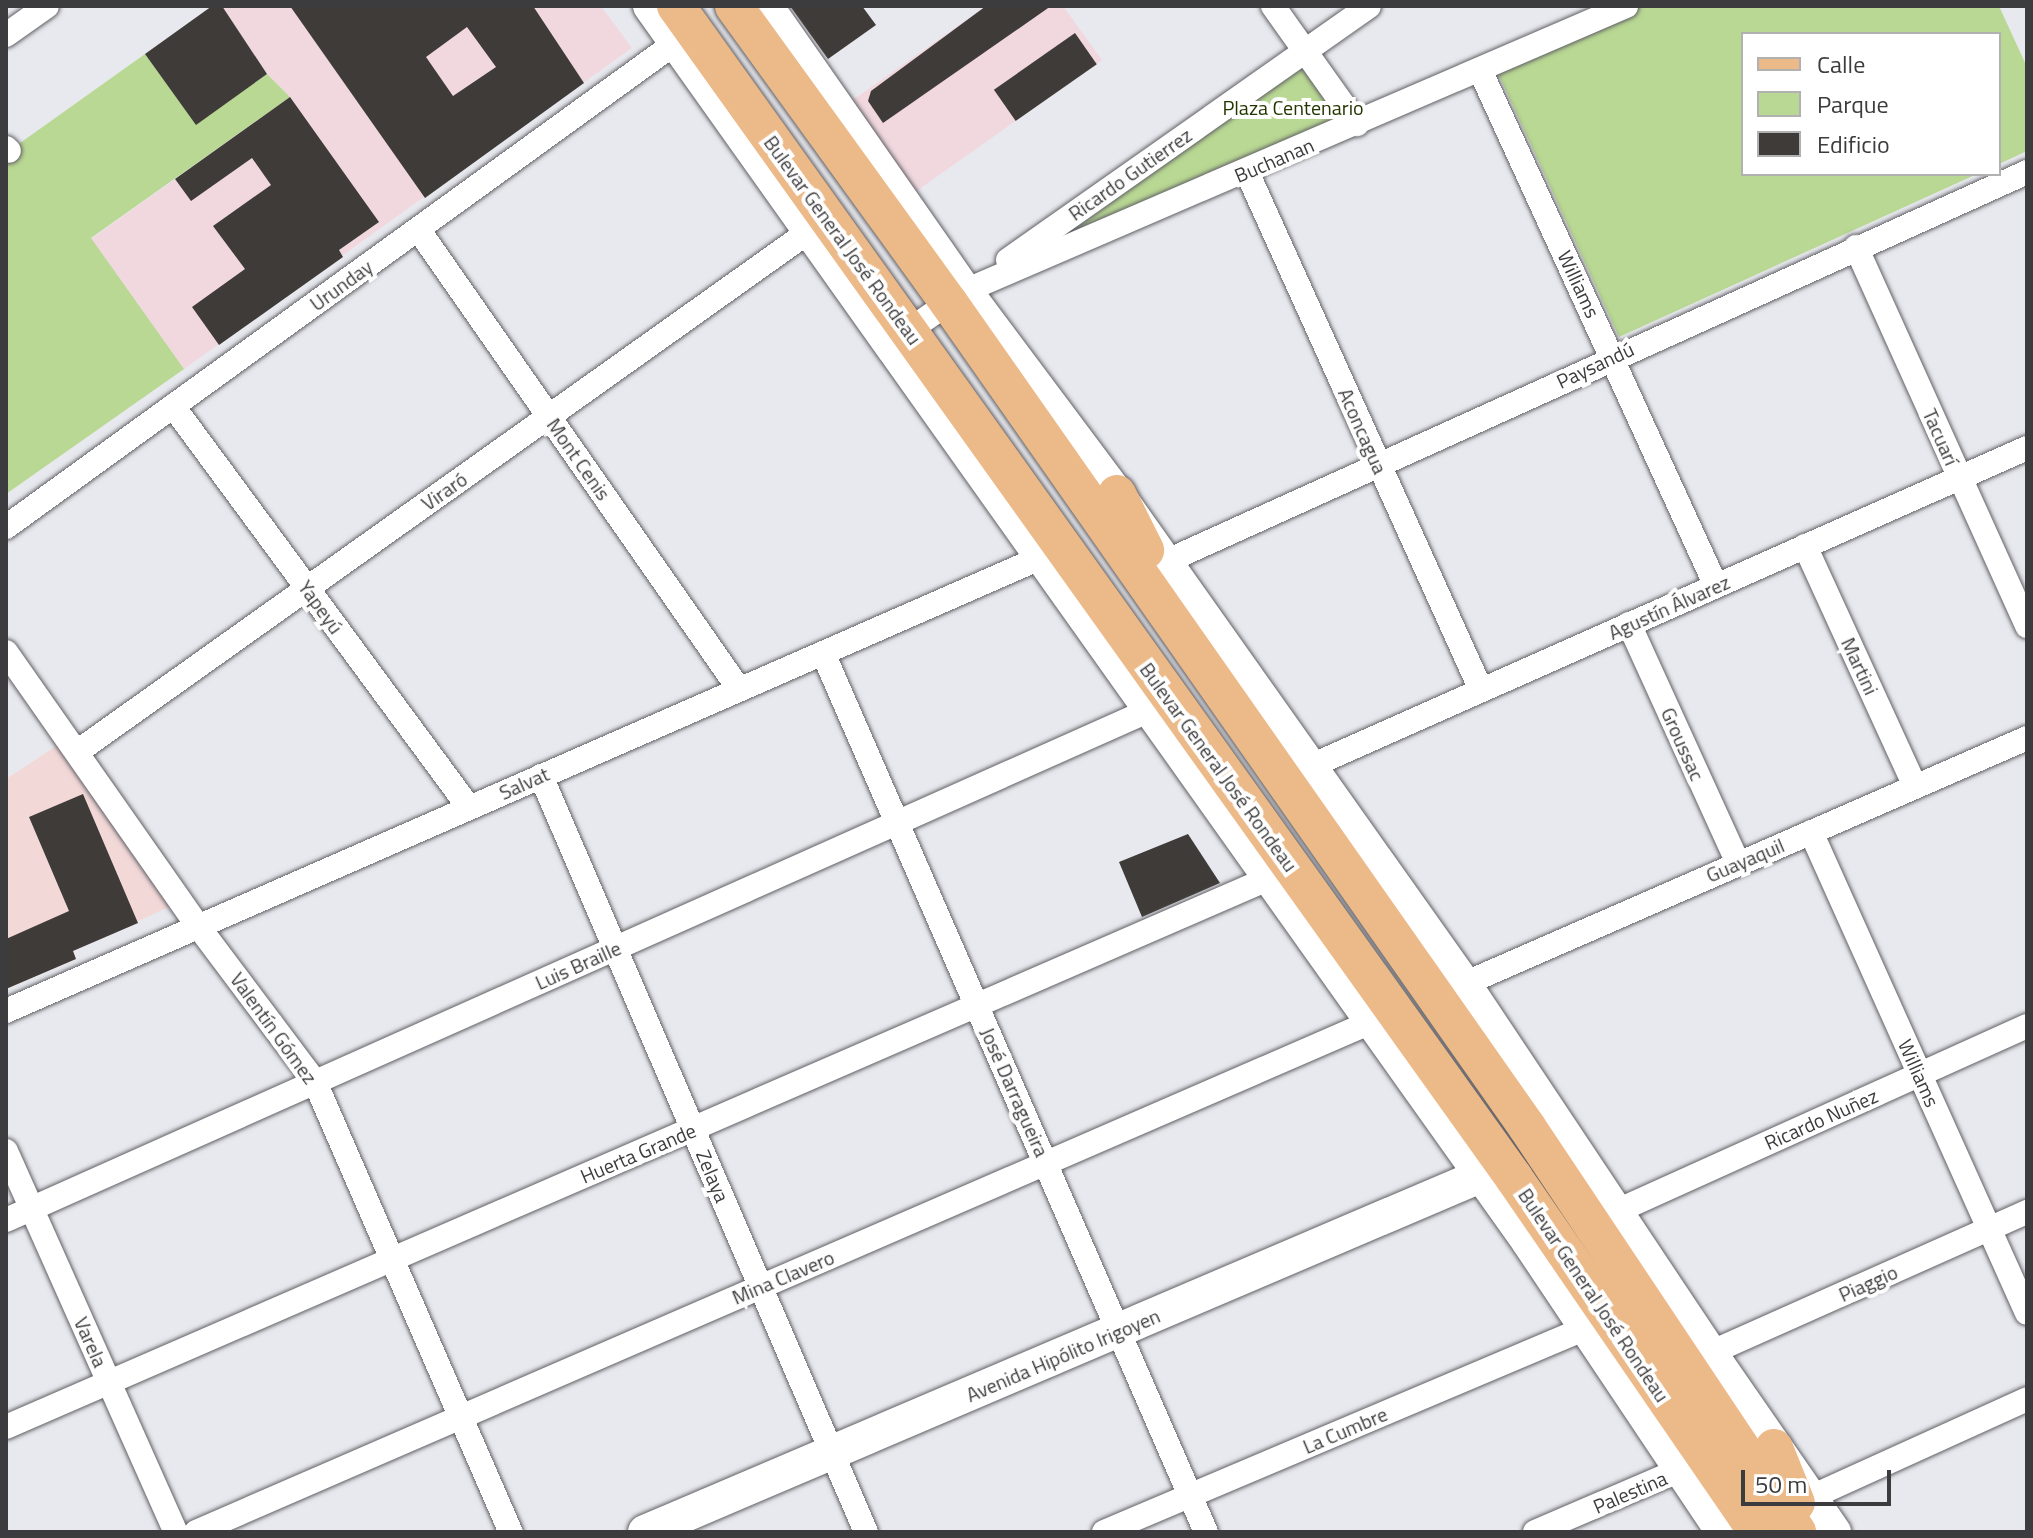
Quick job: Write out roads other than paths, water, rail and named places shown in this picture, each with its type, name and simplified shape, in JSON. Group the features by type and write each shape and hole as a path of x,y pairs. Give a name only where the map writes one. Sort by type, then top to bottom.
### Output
{"main road":[{"name":"Bulevar General José Rondeau","path":"650,6 676,24 900,337 1309,893 1500,1174"},
{"path":"670,6 723,106"},
{"name":"Bulevar General José Rondeau","path":"734,6 957,297 1117,494 1464,984 1551,1140 1570,1196 1578,1239 1586,1328 1723,1532"},
{"name":"Bulevar General José Rondeau","path":"766,6 1199,660 1551,1140 1578,1239 1757,1532"},
{"name":"Bulevar General José Rondeau","path":"676,24 723,106 811,230 900,337 1042,557 1371,1022 1500,1174 1710,1353 1774,1448"},
{"path":"1117,494 1199,660"},
{"path":"1309,893 1329,961"},
{"name":"Avenida Hipólito Irigoyen","path":"645,1532 1440,1192 1500,1174 1551,1140"},
{"path":"1500,1174 1570,1196"},
{"name":"Bulevar General José Rondeau","path":"1578,1239 1804,1521 1834,1532"},
{"path":"1774,1448 1804,1521"}],"street":[{"path":"6,35 47,6"},
{"path":"1273,6 1357,124"},
{"name":"Ricardo Gutierrez","path":"900,337 957,297 1040,248 1369,6"},
{"name":"Buchanan","path":"1040,248 1247,172 1626,6"},
{"name":"Urunday","path":"6,527 418,229 676,24"},
{"name":"Williams","path":"1480,70 1716,586"},
{"name":"Aconcagua","path":"1247,172 1481,690"},
{"name":"Paysandú","path":"1165,562 2027,172"},
{"name":"Mont Cenis","path":"418,229 739,689"},
{"name":"Viraró","path":"77,752 811,230"},
{"name":"Tacuarí","path":"1856,247 2027,626"},
{"name":"Yapeyú","path":"173,406 469,807"},
{"name":"Agustín Álvarez","path":"1311,766 2027,448"},
{"name":"Martini","path":"1805,546 1915,786"},
{"name":"Salvat","path":"6,1011 1042,557"},
{"name":"Groussac","path":"1629,624 1738,863"},
{"name":"Valentín Gómez","path":"6,652 198,926 315,1082 511,1532"},
{"name":"José Darragueira","path":"823,653 1206,1532"},
{"name":"Luis Braille","path":"6,1220 1150,710"},
{"name":"Guayaquil","path":"1464,984 2027,738"},
{"name":"Zelaya","path":"541,776 866,1532"},
{"name":"Williams","path":"1811,832 2027,1313"},
{"name":"Huerta Grande","path":"6,1427 1270,878"},
{"name":"Mina Clavero","path":"196,1532 1371,1022"},
{"name":"Ricardo Nuñez","path":"1578,1239 1920,1074 2027,1026"},
{"name":"Varela","path":"6,1151 176,1532"},
{"name":"Piaggio","path":"1710,1353 2027,1212"},
{"name":"La Cumbre","path":"1104,1532 1586,1328"},
{"path":"1804,1521 2027,1399"},
{"name":"Palestina","path":"1535,1532 1680,1470"}],"park label":[{"name":"Plaza Centenario","path":"1293,107"}]}
